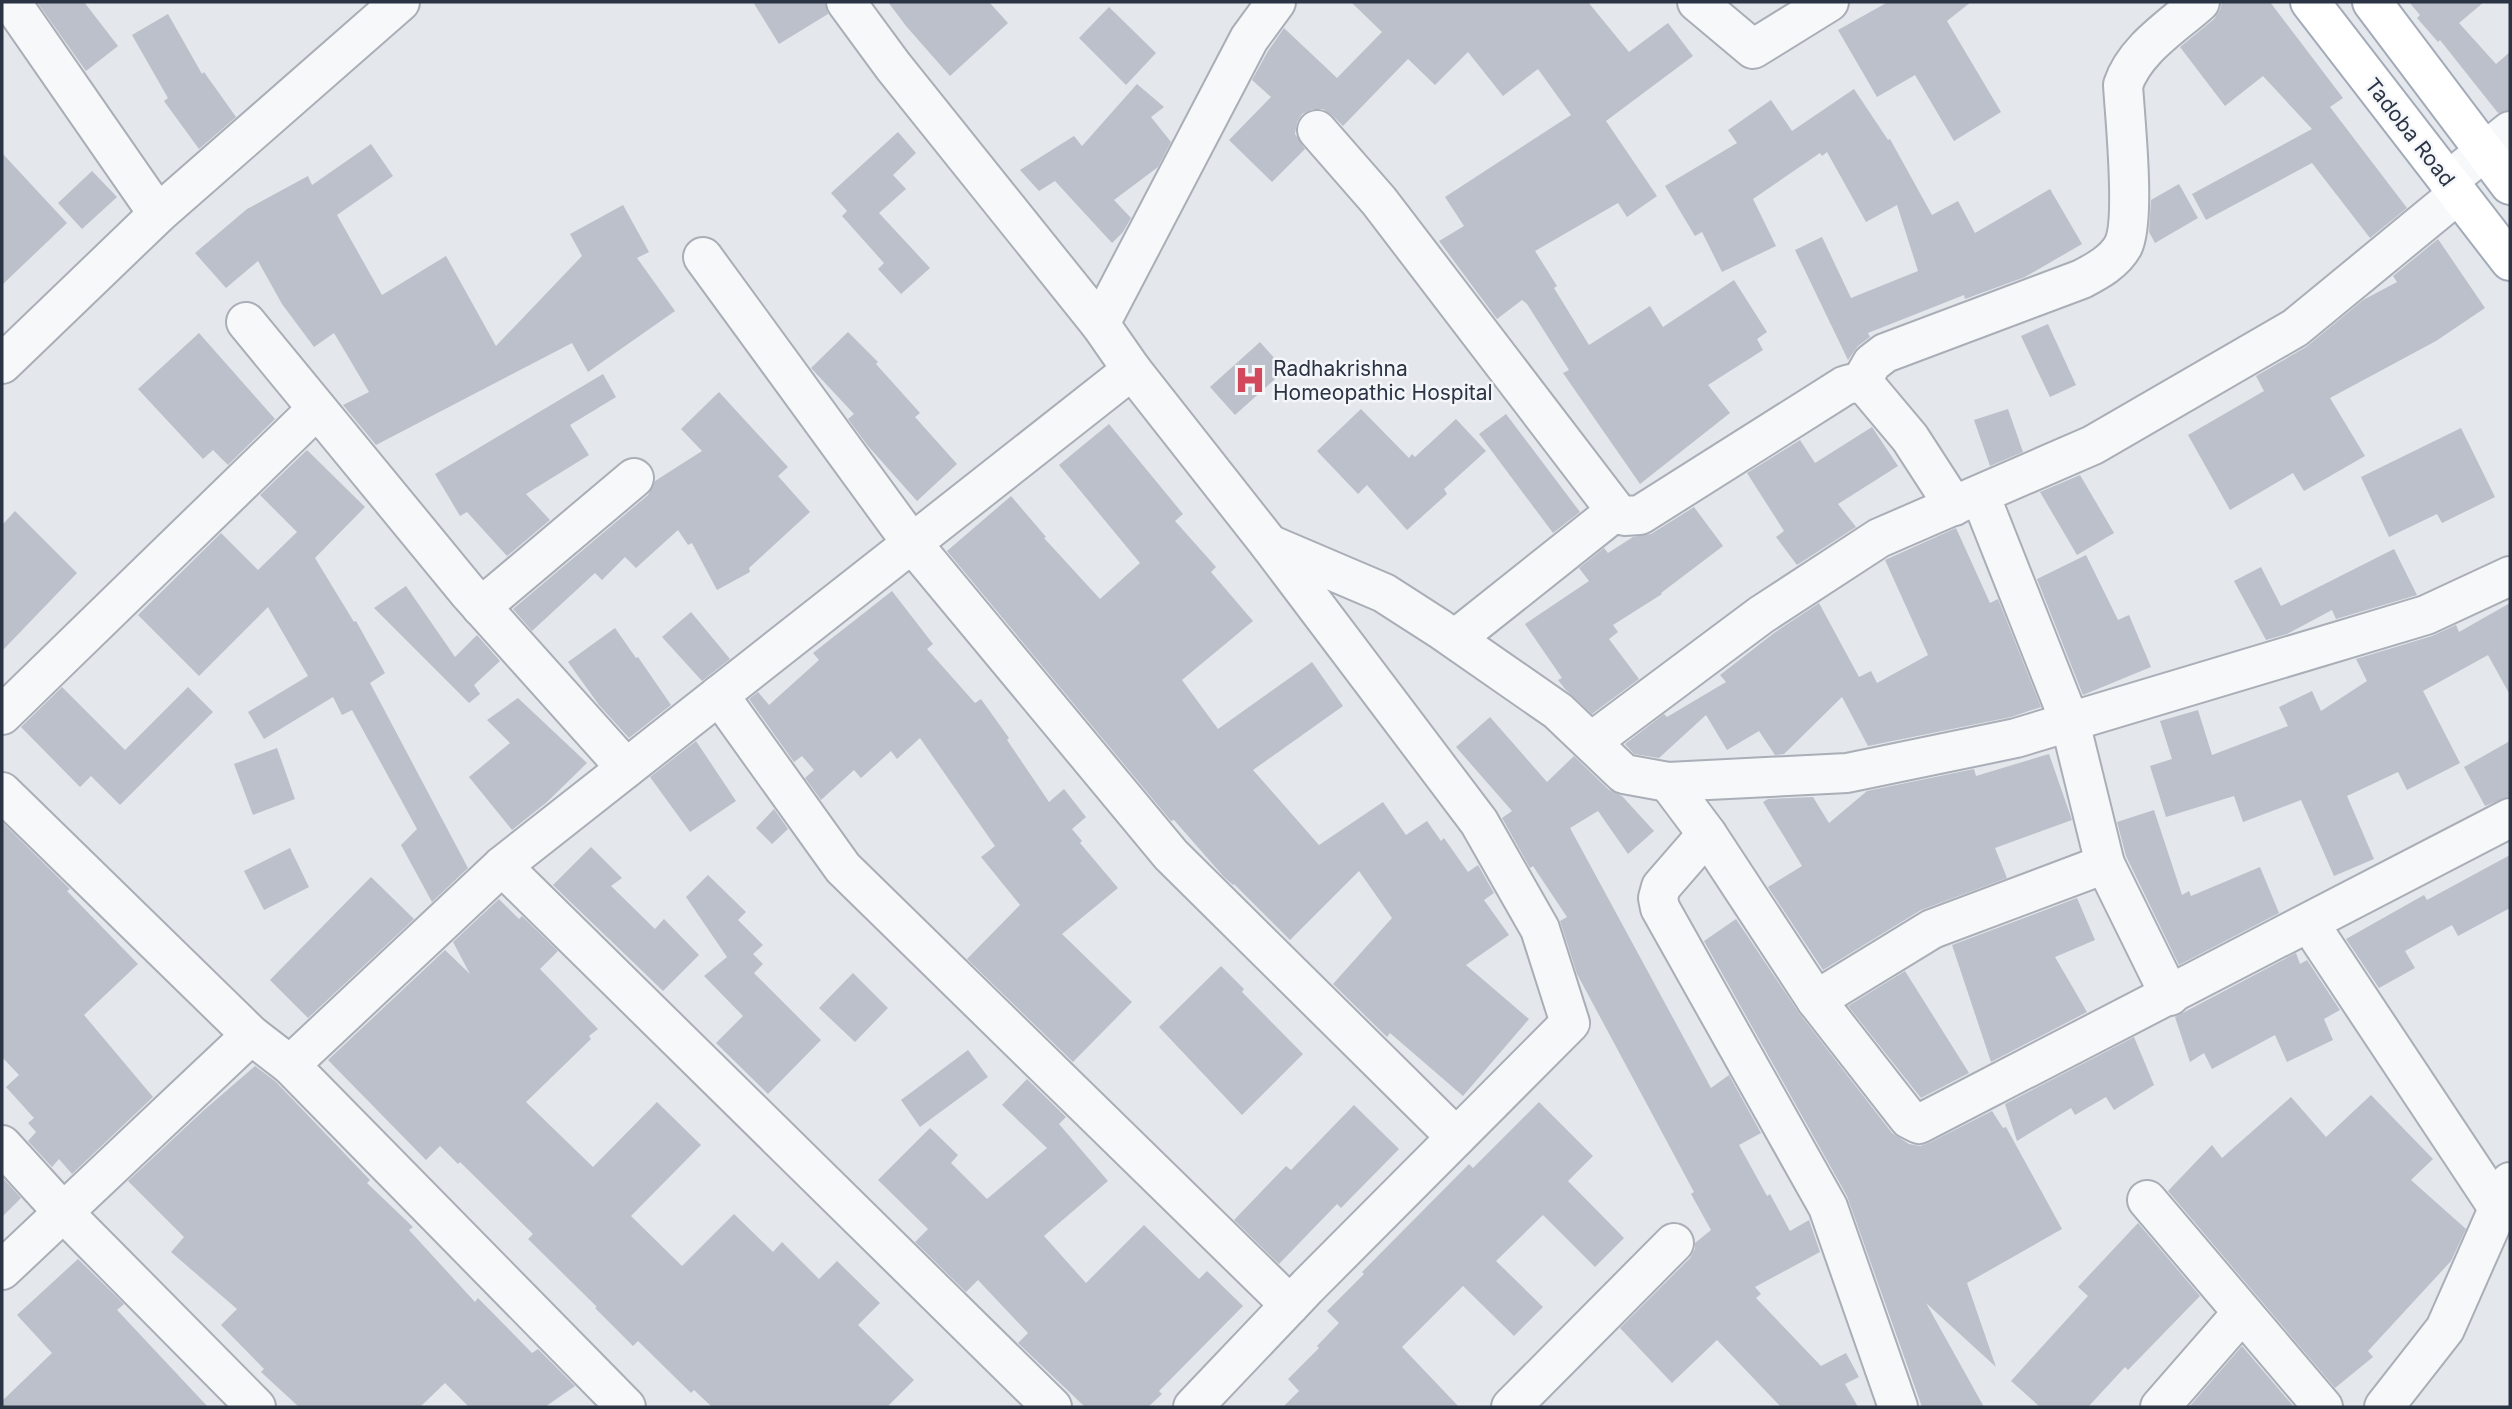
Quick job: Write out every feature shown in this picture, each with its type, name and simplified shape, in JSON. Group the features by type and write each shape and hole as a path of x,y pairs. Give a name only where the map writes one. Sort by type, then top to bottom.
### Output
{"main road":[{"name":"Tadoba Road","path":"2310,2 2510,261"},
{"path":"2372,2 2498,141 2510,185"}],"street":[{"path":"11,2 158,214"},
{"path":"2,363 158,214 400,2"},
{"path":"846,2 893,66 1100,324 1132,370 1269,544 1479,822 1541,929 1570,1023 1290,1305 1193,1407"},
{"path":"1100,324 1249,39 1276,2"},
{"path":"1697,2 1753,49 1829,2"},
{"path":"1860,384 1872,363 1885,353 2082,279 2107,265 2123,246 2130,221 2123,85 2128,69 2140,54 2200,2"},
{"path":"1317,130 1379,201 1616,511 1624,516 1640,515 1844,386 1860,384 1868,388 1967,501 2070,722 2105,864 2169,996"},
{"path":"1591,742 1761,615 1879,538 2093,445 2295,328 2453,187 2498,141"},
{"path":"703,257 911,542 1171,855 1456,1137"},
{"path":"246,322 481,607 626,768"},
{"path":"290,1065 502,866 1132,370"},
{"path":"2,715 317,409"},
{"path":"481,607 634,478"},
{"path":"1455,639 1616,511"},
{"path":"1269,544 1384,593 1558,711 1624,774 1668,782 1847,773 2016,738 2426,615 2510,576"},
{"path":"719,695 843,868 1290,1305"},
{"path":"1668,782 1707,834 1816,1000 1909,1119 1919,1124 2510,818"},
{"path":"2,792 251,1035 290,1065 626,1407"},
{"path":"1707,834 1661,887 1658,898 1660,908 1828,1207 1898,1407"},
{"path":"1816,1000 1932,929 2105,864"},
{"path":"502,866 1052,1407"},
{"path":"2309,923 2504,1195 2445,1329 2384,1407"},
{"path":"2,1270 251,1035"},
{"path":"2,1145 63,1212 256,1407"},
{"path":"2147,1200 2323,1407"},
{"path":"1511,1407 1674,1243"},
{"path":"2160,1407 2242,1313"}],"building":[{"path":"37,2 84,2 118,46 86,71"},
{"path":"753,2 825,2 828,14 779,44"},
{"path":"888,2 989,2 1008,23 950,76"},
{"path":"1351,2 1588,2 1629,52 1668,23 1693,56 1606,121 1657,196 1627,217 1618,203 1535,251 1589,345 1650,306 1663,327 1734,280 1767,332 1757,339 1763,350 1708,385 1730,413 1640,484 1563,373 1569,370 1527,304 1522,300 1497,319 1439,241 1464,226 1445,197 1571,115 1538,69 1503,96 1468,52 1435,85 1408,59 1343,126 1323,109 1312,109 1302,114 1295,134 1305,149 1272,182 1229,140 1271,97 1252,80 1284,28 1337,78 1382,32"},
{"path":"1888,2 1971,2 1947,21 2001,112 1954,141 1915,75 1877,97 1838,30"},
{"path":"2222,2 2270,2 2343,98 2330,107 2407,208 2370,238 2312,163 2206,220 2192,194 2312,129 2263,76 2225,106 2180,47 2214,19"},
{"path":"2409,2 2484,2 2459,23 2496,64 2510,52 2510,110 2498,113 2440,40 2438,42 2417,18 2420,15"},
{"path":"1109,7 1156,53 1126,85 1079,38"},
{"path":"168,14 202,74 204,72 236,117 199,149 164,101 168,98 132,35"},
{"path":"1137,84 1164,107 1151,117 1171,142 1158,167 1114,200 1131,218 1123,232 1112,243 1055,181 1039,191 1020,170 1074,136 1082,146"},
{"path":"1854,89 1888,140 1890,139 1932,215 1958,201 1975,233 2050,189 2082,244 2025,277 1965,299 1964,295 1868,333 1870,337 1858,346 1848,360 1795,250 1822,237 1851,298 1918,271 1897,205 1866,222 1827,152 1822,156 1820,153 1753,199 1776,246 1722,272 1702,232 1695,236 1665,186 1737,143 1728,130 1771,100 1792,131"},
{"path":"898,132 916,153 893,175 906,189 879,213 930,268 901,294 878,269 884,263 842,216 847,211 831,193"},
{"path":"371,144 393,176 337,215 382,295 446,256 496,346 582,256 570,234 623,205 649,252 637,258 675,311 588,372 572,343 376,445 343,405 369,392 334,333 314,347 282,304 258,261 226,288 195,253 247,209 308,176 312,185"},
{"path":"2,153 67,223 2,285"},
{"path":"92,171 117,197 82,229 58,203"},
{"path":"2179,184 2198,218 2155,243 2149,232 2151,200"},
{"path":"2438,239 2485,308 2436,341 2330,398 2365,456 2304,491 2293,473 2230,510 2188,435 2264,391 2256,376 2306,347 2363,300 2397,282 2393,276"},
{"path":"2048,324 2076,385 2050,397 2021,336"},
{"path":"848,332 878,362 876,364 920,413 915,417 957,464 917,501 848,419 854,414 811,368"},
{"path":"199,333 275,419 228,465 213,450 203,459 138,389"},
{"path":"1260,342 1285,370 1235,415 1210,387"},
{"path":"603,374 616,397 570,425 589,455 526,494 550,520 507,556 467,512 460,516 435,474"},
{"path":"719,392 788,467 778,476 810,512 749,568 750,572 717,590 692,543 688,545 678,530 636,568 625,557 602,580 595,573 532,631 513,609 648,495 655,481 702,451 681,429"},
{"path":"1361,409 1409,458 1412,454 1415,457 1456,419 1486,451 1444,489 1447,494 1407,530 1367,485 1358,494 1317,451"},
{"path":"2008,409 2023,452 1990,466 1974,420"},
{"path":"1506,414 1580,512 1553,533 1479,434"},
{"path":"1109,424 1183,514 1175,521 1216,567 1211,572 1253,621 1182,680 1218,729 1312,662 1343,706 1253,770 1319,845 1383,802 1406,835 1427,821 1441,841 1444,838 1468,872 1478,865 1494,893 1484,900 1509,935 1466,965 1529,1019 1463,1096 1390,1033 1387,1037 1333,984 1392,918 1359,871 1290,940 1224,877 1174,820 1171,821 947,551 1011,496 1046,537 1044,538 1100,599 1140,563 1059,465"},
{"path":"1872,427 1898,466 1838,504 1856,527 1797,565 1776,537 1784,531 1747,473 1800,440 1815,463"},
{"path":"2461,428 2495,497 2442,523 2437,514 2389,537 2361,477"},
{"path":"307,450 365,507 315,558 354,622 356,621 385,673 370,683 468,868 432,902 401,845 417,829 352,710 342,715 333,697 264,739 248,712 308,676 268,607 199,676 138,615 221,533 258,570 297,532 260,495"},
{"path":"2080,475 2114,533 2077,555 2040,492"},
{"path":"1694,507 1723,546 1662,594 1613,625 1618,632 1609,639 1639,679 1592,714 1558,680 1562,678 1525,624 1589,581 1579,568 1604,548 1608,553 1633,537 1651,534"},
{"path":"15,511 77,573 2,651 2,525"},
{"path":"1956,528 1990,603 1998,599 2041,707 2011,717 1868,746 1842,697 1784,754 1775,755 1759,731 1727,750 1706,715 1659,758 1634,754 1625,744 1664,714 1667,717 1726,682 1720,675 1774,633 1819,603 1859,677 1871,671 1877,683 1928,655 1885,560"},
{"path":"2394,549 2417,595 2336,619 2332,610 2287,634 2266,640 2234,581 2261,567 2281,606"},
{"path":"2086,555 2118,620 2129,615 2151,667 2083,695 2037,579"},
{"path":"406,586 455,657 477,635 500,661 474,685 480,694 469,703 374,608"},
{"path":"892,591 933,644 927,649 975,703 981,699 1049,802 1064,789 1086,817 1072,829 1082,841 1080,843 1118,888 1062,934 1132,1002 1073,1062 967,959 1020,905 981,857 995,846 920,738 897,759 891,751 861,778 854,770 821,800 805,778 814,770 802,756 794,762 749,699 758,692 769,705 819,660 813,653"},
{"path":"2510,603 2510,695 2488,655 2423,691 2460,763 2407,790 2398,772 2347,796 2374,859 2334,876 2301,800 2243,822 2234,796 2166,817 2150,766 2172,759 2160,721 2198,710 2212,755 2288,726 2279,707 2312,691 2321,711 2367,681 2356,659 2432,636 2456,625 2459,632"},
{"path":"691,612 730,659 702,681 662,637"},
{"path":"615,628 671,705 629,738 599,705 568,662"},
{"path":"62,687 125,750 188,687 213,712 120,805 91,776 80,787 21,727"},
{"path":"518,698 587,763 547,802 512,830 469,777 510,743 487,720"},
{"path":"1490,717 1547,782 1574,756 1609,790 1622,796 1654,831 1628,854 1598,811 1570,828 1711,1088 1729,1075 1761,1133 1739,1145 1767,1196 1770,1194 1790,1231 1809,1220 1820,1252 1755,1287 1761,1294 1756,1298 1821,1366 1846,1353 1859,1377 1845,1384 1858,1407 1781,1407 1717,1340 1672,1383 1620,1328 1690,1258 1695,1243 1711,1230 1691,1194 1694,1192 1577,974 1560,921 1567,917 1533,866 1530,868 1502,818 1512,811 1456,747"},
{"path":"696,741 736,801 690,832 650,777"},
{"path":"2510,741 2510,796 2485,806 2464,767"},
{"path":"277,748 295,799 253,815 234,764"},
{"path":"2049,754 2072,820 1995,848 2007,878 1921,910 1823,970 1768,887 1802,866 1763,802 1768,799 1813,797 1829,823 1867,791 1974,769 1976,776"},
{"path":"774,809 788,829 772,844 756,828"},
{"path":"2154,810 2182,895 2189,891 2191,896 2260,867 2279,913 2179,965 2126,856 2117,822"},
{"path":"2,822 70,889 67,891 138,964 84,1015 153,1097 72,1174 59,1159 52,1167 28,1141 36,1132 28,1123 34,1118 6,1087 19,1075 2,1057"},
{"path":"591,847 622,878 611,886 655,929 664,919 699,955 663,991 553,885"},
{"path":"290,848 309,887 264,910 244,871"},
{"path":"2510,855 2510,908 2458,936 2452,925 2405,951 2415,968 2379,988 2346,939 2424,895 2427,900"},
{"path":"708,875 746,912 738,920 763,945 753,954 763,964 754,973 821,1040 768,1094 716,1043 743,1016 704,976 727,957 686,897"},
{"path":"371,877 414,919 308,1018 270,980"},
{"path":"2077,898 2095,940 2055,957 2087,1012 1991,1062 1952,945"},
{"path":"499,899 519,919 522,916 558,951 540,969 598,1029 526,1102 593,1167 657,1102 701,1145 631,1216 682,1266 734,1214 773,1252 782,1242 819,1279 837,1261 880,1303 858,1325 914,1380 887,1407 712,1407 694,1390 691,1393 638,1341 633,1346 528,1239 533,1234 460,1162 458,1164 440,1146 426,1160 328,1060 445,950 470,974 453,942"},
{"path":"1736,919 1799,1013 1892,1133 1909,1144 1920,1146 1992,1111 2003,1128 2006,1127 2062,1229 1967,1283 1996,1367 1926,1303 1984,1407 1922,1407 1847,1196 1704,941"},
{"path":"2296,953 2300,964 2307,960 2340,1010 2324,1019 2333,1040 2287,1062 2275,1035 2212,1069 2204,1053 2190,1062 2175,1017"},
{"path":"1221,966 1244,989 1242,992 1303,1054 1242,1115 1159,1027"},
{"path":"1905,971 1969,1073 1921,1098 1848,1006"},
{"path":"853,973 888,1008 855,1042 819,1008"},
{"path":"2134,1037 2154,1085 2114,1110 2106,1097 2075,1115 2071,1108 2017,1141 2005,1104"},
{"path":"968,1050 988,1077 920,1127 901,1100"},
{"path":"255,1066 275,1081 370,1180 367,1183 413,1227 409,1230 475,1302 478,1298 532,1353 538,1349 575,1386 545,1407 469,1407 445,1383 420,1407 299,1407 261,1372 264,1369 221,1325 237,1309 171,1252 184,1237 128,1181"},
{"path":"1027,1079 1066,1117 1059,1124 1108,1181 1044,1236 1086,1283 1144,1225 1199,1279 1207,1271 1243,1306 1159,1391 1162,1394 1148,1407 1085,1407 1018,1343 1028,1333 978,1280 966,1292 915,1242 928,1229 878,1180 930,1128 958,1155 951,1163 987,1199 1047,1148 1002,1105"},
{"path":"2371,1095 2433,1159 2411,1180 2466,1229 2451,1261 2368,1351 2373,1357 2335,1388 2168,1191 2212,1145 2222,1158 2291,1097 2326,1137"},
{"path":"1539,1102 1593,1156 1568,1181 1624,1238 1595,1267 1543,1215 1496,1261 1543,1307 1514,1336 1463,1286 1402,1347 1459,1407 1283,1407 1299,1391 1288,1379 1339,1323 1327,1311 1469,1164 1473,1168"},
{"path":"1354,1105 1399,1149 1341,1208 1337,1204 1279,1264 1234,1220 1286,1166 1291,1170"},
{"path":"2,1177 21,1198 2,1217"},
{"path":"2138,1223 2200,1296 2128,1370 2125,1367 2088,1407 2040,1407 2011,1381 2088,1296 2078,1287"},
{"path":"78,1259 124,1304 117,1310 208,1407 2,1407 2,1401 52,1353 17,1315"},
{"path":"2242,1346 2294,1407 2189,1407"}],"place":[{"name":"Radhakrishna Homeopathic Hospital","path":"1250,380"}]}
